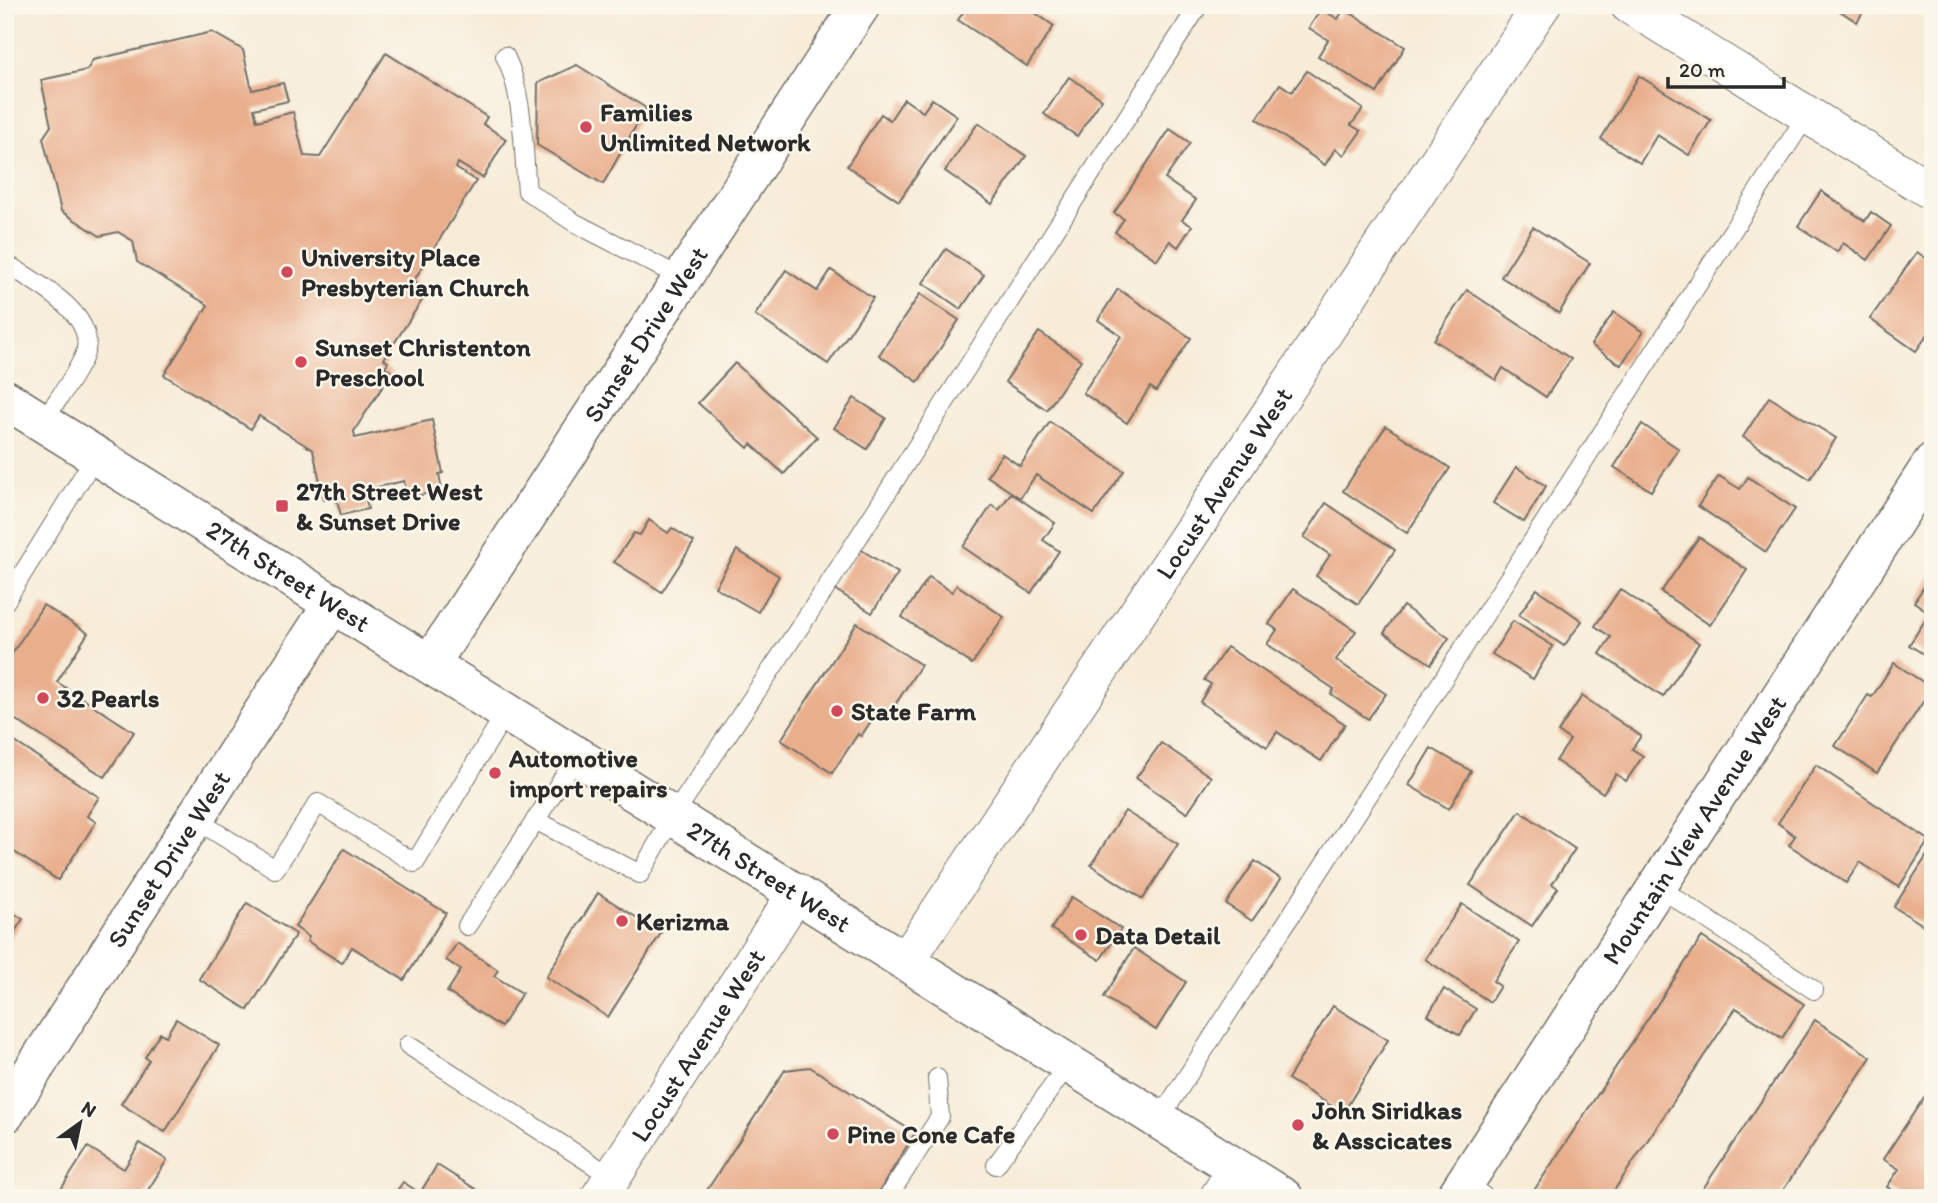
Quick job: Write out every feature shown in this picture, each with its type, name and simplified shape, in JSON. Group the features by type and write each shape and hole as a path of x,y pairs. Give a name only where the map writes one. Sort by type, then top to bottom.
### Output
{"street":[{"name":"Sunset Drive West","path":"430,664 860,5"},
{"name":"Locust Avenue West","path":"906,961 1542,5"},
{"path":"1629,5 1933,192"},
{"name":"27th Street West","path":"5,398 1159,1120 1227,1183 1284,1198"},
{"name":"Mountain View Avenue West","path":"1469,1193 1657,886 1933,462"},
{"name":"Sunset Drive West","path":"5,1114 333,603"},
{"name":"Locust Avenue West","path":"606,1187 797,892"}],"lane":[{"path":"536,820 640,874 673,816 828,585 1199,5"},
{"path":"505,56 512,70 517,97 527,191 575,223 682,278"},
{"path":"1159,1120 1807,115"},
{"path":"5,263 52,292 76,315 86,335 85,355 43,422"},
{"path":"5,602 96,455"},
{"path":"195,818 275,869 318,803 415,863 506,712"},
{"path":"467,926 577,756"},
{"path":"1657,886 1814,990"},
{"path":"408,1045 606,1187"},
{"path":"996,1165 1069,1063"},
{"path":"887,1198 940,1117 937,1078"}],"building":[{"path":"968,5 1024,5 1054,26 1027,66 958,20"},
{"path":"1831,5 1867,5 1857,22"},
{"path":"1321,9 1338,19 1344,9 1405,47 1377,93 1318,56 1328,40 1309,28"},
{"name":"University Place Presbyterian Church","path":"212,32 243,50 252,90 283,83 288,101 254,109 257,121 293,112 304,156 320,157 386,53 487,117 483,124 506,139 483,178 458,163 456,168 476,181 413,282 428,291 384,359 388,362 385,367 392,372 354,431 355,438 432,420 443,473 439,474 442,490 408,498 404,481 364,490 368,509 341,515 336,497 324,500 313,450 259,416 251,429 164,375 208,305 137,262 133,241 118,232 100,236 61,211 43,138 51,126 41,80 87,70 93,60"},
{"name":"Families Unlimited Network","path":"577,65 646,108 603,184 537,145 538,83"},
{"path":"1307,71 1363,109 1351,125 1361,131 1344,155 1335,149 1325,165 1257,119 1280,84 1292,92"},
{"path":"1639,76 1711,120 1689,155 1657,135 1640,163 1601,139"},
{"path":"1069,77 1102,99 1077,136 1044,114"},
{"path":"904,99 923,112 932,99 957,116 899,201 847,166 881,114 890,120"},
{"path":"978,123 1026,156 992,204 945,171"},
{"path":"1170,129 1190,143 1165,179 1196,200 1182,220 1192,226 1178,247 1170,241 1157,260 1115,232 1124,219 1114,213"},
{"path":"1821,191 1865,221 1871,212 1891,226 1868,260 1843,243 1837,252 1798,226"},
{"path":"1533,227 1590,263 1559,313 1501,277"},
{"path":"946,249 984,275 961,309 923,283"},
{"path":"1917,252 1933,263 1933,327 1916,351 1870,319"},
{"path":"786,270 817,291 831,270 873,298 828,364 755,315"},
{"path":"1118,289 1191,338 1156,391 1150,387 1127,423 1083,393 1121,336 1098,320"},
{"path":"1467,290 1571,359 1546,397 1503,368 1496,380 1434,340"},
{"path":"920,294 959,320 918,382 879,355"},
{"path":"1614,312 1643,332 1621,365 1591,345"},
{"path":"1039,332 1081,360 1047,410 1005,382"},
{"path":"735,363 817,437 784,474 751,444 748,448 698,403"},
{"path":"1769,397 1836,438 1810,479 1743,437"},
{"path":"854,398 886,418 867,449 834,428"},
{"path":"1050,422 1124,471 1094,514 1036,475 1020,498 987,476 1002,454 1020,466"},
{"path":"1642,424 1679,449 1651,491 1614,467"},
{"path":"1386,426 1450,468 1407,533 1343,491"},
{"path":"1516,467 1546,486 1524,522 1493,503"},
{"path":"1719,476 1740,489 1748,477 1795,509 1766,552 1698,506"},
{"path":"1011,493 1055,523 1043,540 1059,551 1031,593 963,547 992,505 999,510"},
{"path":"1326,503 1395,550 1358,604 1316,576 1330,555 1304,537"},
{"path":"649,520 668,533 672,528 694,542 662,592 614,562 634,533 640,535"},
{"path":"1699,537 1747,570 1710,625 1661,592"},
{"path":"860,549 898,573 872,613 834,589"},
{"path":"737,550 779,576 758,612 715,587"},
{"path":"1931,576 1933,660 1909,645 1930,613 1914,602"},
{"path":"929,577 952,592 957,585 1004,617 972,664 902,617"},
{"path":"1293,589 1356,631 1336,660 1386,694 1368,719 1331,694 1334,689 1267,644 1277,630 1269,624"},
{"path":"1537,589 1582,621 1564,646 1519,615"},
{"path":"1620,589 1699,643 1663,697 1600,654 1611,637 1595,626"},
{"name":"32 Pearls","path":"43,605 88,633 57,682 134,732 105,777 5,713 5,665"},
{"path":"1403,606 1449,638 1431,664 1384,633"},
{"path":"1513,621 1553,646 1533,679 1492,654"},
{"path":"857,623 921,665 887,717 878,711 861,736 858,734 832,773 781,740"},
{"path":"1227,647 1345,724 1321,761 1277,732 1267,747 1200,702 1211,684 1204,680"},
{"path":"1894,663 1932,688 1877,773 1835,746 1868,695 1872,697"},
{"path":"1582,696 1641,736 1632,749 1643,756 1626,781 1616,774 1603,793 1556,761 1570,740 1558,732"},
{"path":"12,740 99,797 87,816 96,822 58,880 5,846 5,750"},
{"path":"1161,743 1211,777 1187,813 1136,778"},
{"path":"1431,748 1471,771 1449,809 1409,785"},
{"path":"1816,765 1929,840 1899,887 1860,862 1846,883 1789,845 1795,836 1778,823"},
{"path":"1125,811 1178,844 1143,899 1091,865"},
{"path":"1520,811 1575,849 1552,884 1558,888 1532,926 1470,885"},
{"path":"1933,846 1933,931 1894,907"},
{"path":"344,849 446,913 404,980 352,947 342,963 307,941 309,937 295,927"},
{"path":"1255,861 1281,879 1252,921 1226,904"},
{"path":"598,893 661,933 608,1017 546,977"},
{"path":"1072,897 1121,929 1100,960 1051,929"},
{"path":"247,903 296,934 248,1010 199,979"},
{"path":"1462,904 1519,942 1493,981 1500,986 1490,1002 1425,959"},
{"path":"5,908 23,919 5,946"},
{"path":"1702,937 1804,1004 1782,1038 1736,1008 1609,1198 1529,1198"},
{"path":"457,943 498,970 494,976 522,993 501,1027 447,992 461,970 446,960"},
{"path":"1134,948 1186,982 1156,1030 1104,997"},
{"path":"1444,989 1476,1009 1460,1035 1428,1015"},
{"path":"1333,1006 1388,1040 1343,1113 1288,1079"},
{"path":"176,1019 219,1045 165,1132 121,1104 149,1060 145,1057 160,1033 166,1036"},
{"path":"1815,1020 1871,1057 1778,1198 1697,1198"},
{"path":"810,1067 915,1133 875,1198 702,1198 785,1070"},
{"path":"1933,1084 1933,1198 1904,1198 1887,1187 1899,1169 1883,1159"},
{"path":"140,1143 167,1160 143,1198 64,1198 58,1194 88,1147 124,1169"},
{"path":"437,1165 490,1198 392,1198 403,1182 420,1193"}],"place":[{"name":"Families Unlimited Network","path":"586,127"},
{"name":"University Place Presbyterian Church","path":"287,272"},
{"name":"Sunset Christenton Preschool","path":"301,362"},
{"name":"27th Street West & Sunset Drive","path":"282,506"},
{"name":"32 Pearls","path":"43,698"},
{"name":"State Farm","path":"837,711"},
{"name":"Automotive import repairs","path":"495,773"},
{"name":"Kerizma","path":"622,921"},
{"name":"Data Detail","path":"1081,935"},
{"name":"John Siridkas & Asscicates","path":"1298,1125"},
{"name":"Pine Cone Cafe","path":"833,1134"}]}
